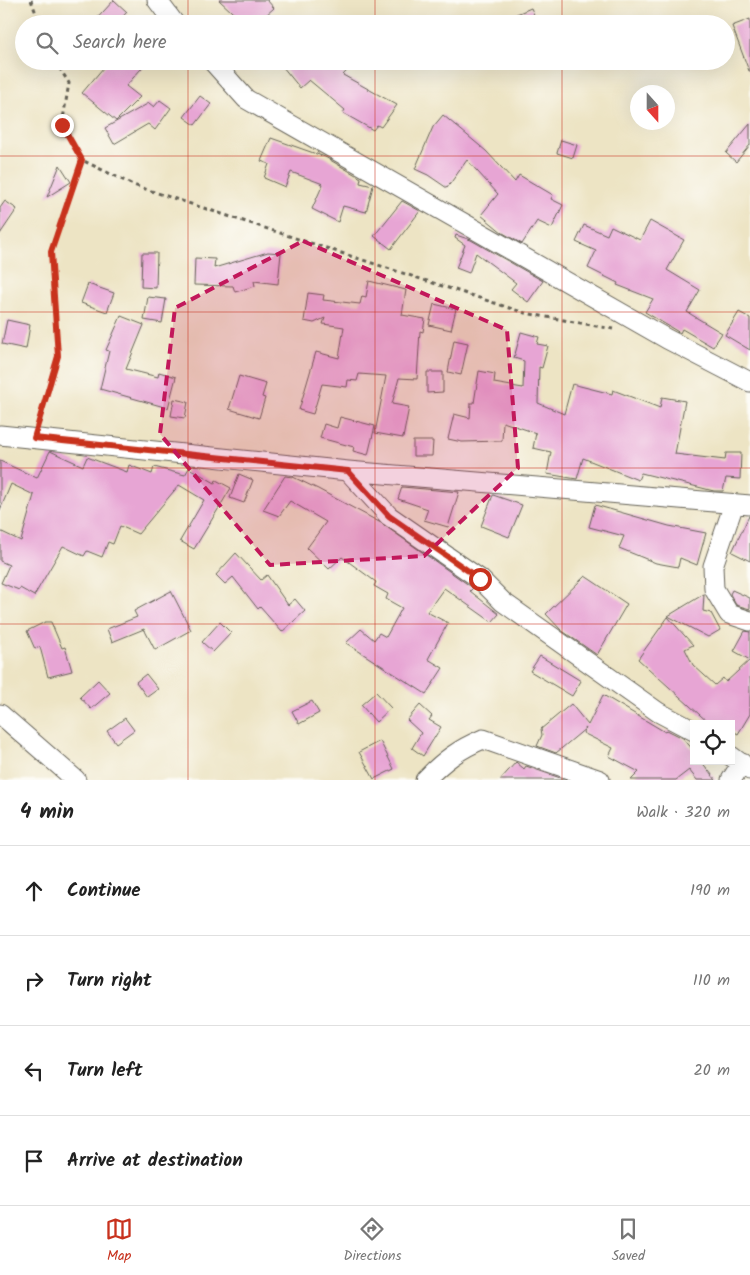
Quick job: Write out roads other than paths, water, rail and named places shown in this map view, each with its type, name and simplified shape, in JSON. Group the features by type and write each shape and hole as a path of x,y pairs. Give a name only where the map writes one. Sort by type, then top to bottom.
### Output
{"street":[{"path":"157,0 168,15"},
{"path":"220,70 246,99 668,339 750,382"},
{"path":"0,435 348,471 742,504 713,566 714,589 729,614 750,621"},
{"path":"348,471 389,516 480,579 503,602 658,712 690,730"},
{"path":"0,714 76,780"},
{"path":"425,780 442,761 463,748 483,740 600,780"},
{"path":"731,780 741,763"}]}
